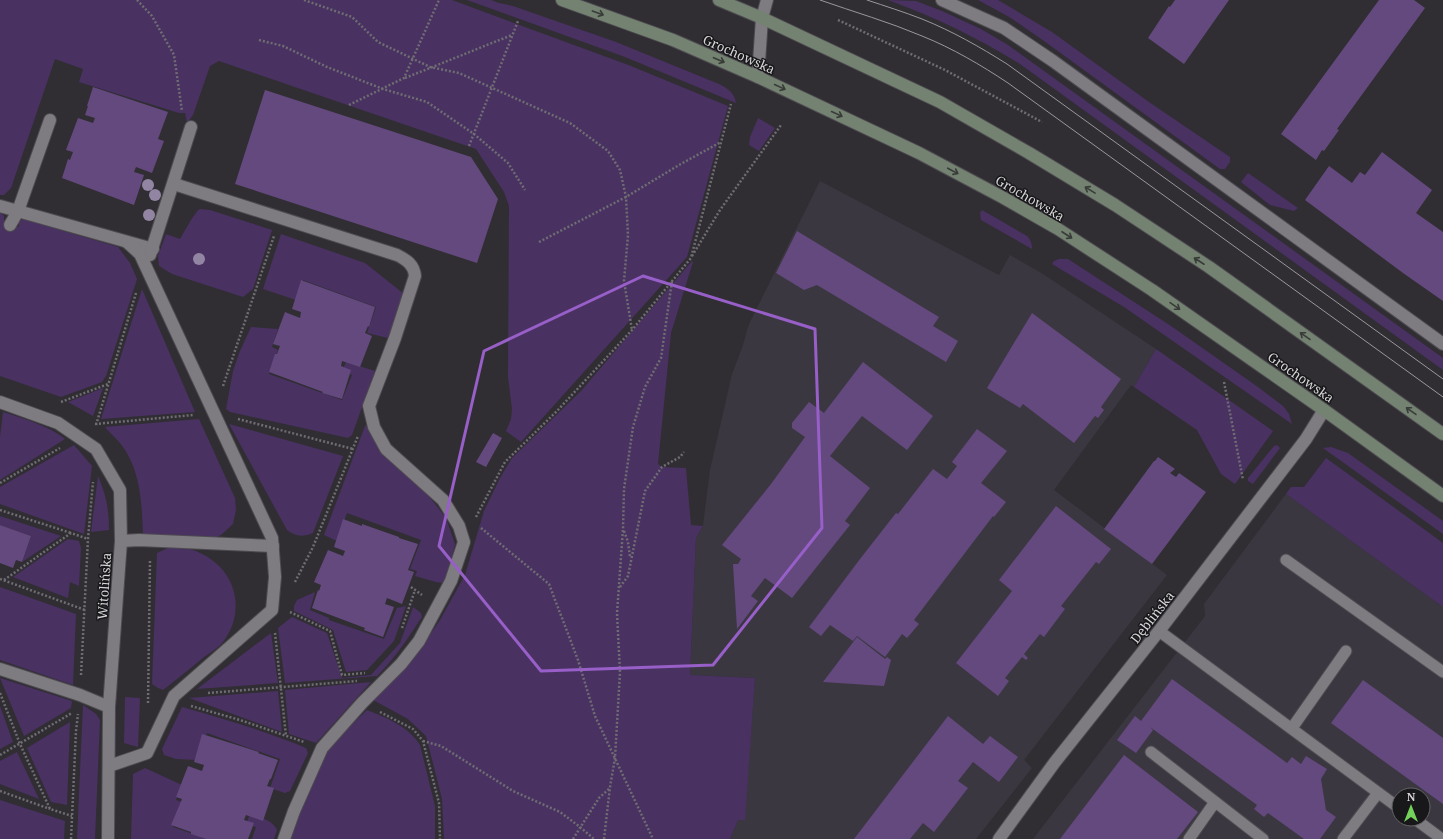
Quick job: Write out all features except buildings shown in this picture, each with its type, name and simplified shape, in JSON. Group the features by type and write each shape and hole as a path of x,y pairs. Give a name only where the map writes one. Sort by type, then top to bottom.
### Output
{"main road":[{"name":"Grochowska","path":"562,0 673,40 758,77 919,153 1002,197 1051,225 1152,290 1324,410 1443,496"},
{"path":"719,0 762,18 940,102 1029,153 1115,205 1209,267 1443,434"}],"street":[{"path":"758,77 762,18 768,0"},
{"path":"942,0 1004,28 1053,61 1443,344"},
{"path":"10,225 18,211 50,120"},
{"path":"145,265 153,249 192,127"},
{"path":"174,184 396,255 405,259 412,267 415,276 396,338 369,406 374,427 386,449 443,500 458,526 464,542 451,581 419,641 401,664 362,703 322,748 294,811 284,839"},
{"path":"0,206 153,249"},
{"path":"109,766 147,753 174,696 272,610 275,577 272,538 140,254 127,242"},
{"name":"Witolińska","path":"0,402 58,423 96,449 120,490 121,541 109,707 108,839"},
{"name":"Dęblińska","path":"999,839 1055,762 1159,631 1306,439 1324,410"},
{"path":"121,541 139,540 273,546"},
{"path":"0,670 80,695 109,707"}],"lane":[{"path":"1286,560 1443,672"},
{"path":"1159,631 1391,802"},
{"path":"1292,728 1346,652"},
{"path":"1151,752 1262,839"},
{"path":"1342,839 1378,793"},
{"path":"1189,839 1215,802"},
{"path":"1426,827 1442,839"}],"path":[{"path":"137,0 152,16 174,55 186,143"},
{"path":"304,0 352,17 378,42 430,68 459,74 570,123 608,151 620,170 626,197 628,235 624,281 632,330"},
{"path":"404,78 439,0"},
{"path":"838,20 945,70 1042,122"},
{"path":"469,146 518,21"},
{"path":"349,105 404,78 512,35"},
{"path":"259,40 283,46 327,67 383,89 427,102 474,134 508,163 524,190"},
{"path":"691,258 731,104"},
{"path":"464,542 505,462 557,411 632,330 691,258 720,210 781,125"},
{"path":"539,242 626,197 678,165 721,142"},
{"path":"214,413 281,218"},
{"path":"80,695 88,539 96,449 96,423 145,265"},
{"path":"604,839 610,787 616,758 620,672 617,612 620,588 624,489 633,427 645,387 661,358 672,281"},
{"path":"1224,382 1243,480"},
{"path":"61,402 108,384"},
{"path":"292,585 313,547 369,406"},
{"path":"0,483 78,437 96,423"},
{"path":"620,588 628,576 645,491 662,466 680,457 684,452"},
{"path":"0,510 88,539"},
{"path":"474,522 550,584 578,660 596,716 653,839"},
{"path":"623,529 628,542 631,559"},
{"path":"4,580 71,533"},
{"path":"139,540 150,549 148,706"},
{"path":"0,579 84,610"},
{"path":"400,635 415,590"},
{"path":"286,736 272,610 276,606 330,631 342,675 369,672"},
{"path":"174,696 386,678"},
{"path":"0,692 20,744 50,809"},
{"path":"174,696 190,705 240,720 322,748"},
{"path":"362,703 413,728 423,741 439,803 440,839"},
{"path":"0,755 78,710 71,839"},
{"path":"423,741 441,746 514,791 560,812 594,839"},
{"path":"573,839 599,798 610,787"},
{"path":"0,791 72,816"}],"highlighted area":[{"path":"643,276 815,329 822,528 713,665 541,671 439,546 484,351"}],"shaded area":[{"path":"0,0 452,0 631,66 728,106 687,257 521,442 506,431 511,419 512,409 508,377 509,206 504,192 476,149 219,61 210,66 193,115 187,123 185,113 179,113 79,82 83,69 55,59 11,188 4,195 0,195"},
{"path":"467,0 491,0 513,6 616,42 719,84 728,89 734,96 736,103 625,57"},
{"path":"888,0 916,1 981,29 1008,45 1443,358 1443,370 1020,64 988,45 956,29"},
{"path":"978,0 998,0 1052,32 1149,102 1230,157 1230,162 1225,169 1220,169 1044,41 1011,18"},
{"path":"758,118 775,128 759,151 749,145 750,137"},
{"path":"1248,173 1298,208 1294,211 1270,205 1241,182"},
{"path":"820,181 999,275 1010,255 1043,274 1156,349 1134,387 1131,385 1054,490 1167,575 1024,760 1032,768 976,839 730,839 738,820 744,820 755,678 690,675 696,538 703,526 710,470 732,374 749,324"},
{"path":"200,209 210,210 272,230 253,289 243,297 172,274 159,266 158,256 166,234 180,239"},
{"path":"982,210 1027,236 1031,242 1032,249 981,220 980,213"},
{"path":"0,212 4,216 4,222 19,227 19,222 23,219 118,247 130,263 137,279 106,376 102,382 61,397 0,376"},
{"path":"281,234 365,263 404,294 388,338 367,333 376,307 303,280 296,300 263,289"},
{"path":"1059,259 1068,259 1171,326 1258,387 1283,406 1289,414 1292,424 1124,307 1052,264 1054,261"},
{"path":"692,261 693,262 671,333 658,464 662,467 686,468 691,525 703,526 696,538 690,675 755,678 745,820 738,820 730,839 444,839 442,799 426,736 408,719 373,700 423,645 440,620 465,575 484,511 500,478 512,458 581,391"},
{"path":"142,289 195,412 101,419"},
{"path":"251,327 278,329 272,347 278,350 269,374 342,400 352,375 342,371 346,362 375,371 352,435 348,438 230,412 226,409 233,371"},
{"path":"1156,349 1273,431 1235,484 1221,474 1197,430 1134,387"},
{"path":"103,388 93,416 68,402"},
{"path":"3,412 43,426 65,439 0,480 0,437"},
{"path":"199,419 235,498 236,510 233,524 221,535 207,541 143,536 141,499 136,475 127,453 105,427"},
{"path":"229,424 343,456 313,533 300,536 287,530"},
{"path":"368,424 380,450 394,465 424,490 446,518 455,544 446,580 443,583 415,576 417,571 410,569 421,540 347,513 337,541 324,535 365,426"},
{"path":"74,445 92,466 84,534 0,504 0,487"},
{"path":"1277,445 1280,448 1253,484 1248,481 1248,478 1274,446"},
{"path":"1331,447 1348,453 1443,521 1443,534 1323,448"},
{"path":"1326,458 1443,543 1443,607 1286,494 1291,487 1304,487"},
{"path":"98,476 106,502 109,530 91,532"},
{"path":"1286,494 1443,607 1443,839 1033,839 1205,616 1204,604"},
{"path":"0,516 61,536 22,562 31,536 0,525"},
{"path":"68,539 79,541 81,548 79,586 70,582 68,598 13,577"},
{"path":"170,547 193,550 212,560 222,569 229,580 234,592 236,604 235,617 223,642 163,690 152,684 157,553"},
{"path":"0,587 76,614 73,685 0,660"},
{"path":"315,592 310,610 329,618 329,620 384,639 397,608 406,606 394,641 367,670 346,672 333,630 294,611 294,606 297,600"},
{"path":"413,607 421,613 422,617 395,655 377,676 285,683 278,628 292,617 327,633 342,678 371,675 400,643"},
{"path":"271,633 278,683 197,689"},
{"path":"0,678 72,701 71,708 24,736"},
{"path":"371,682 316,743 289,734 285,690"},
{"path":"278,691 282,732 189,698"},
{"path":"125,697 140,698 138,747 124,743"},
{"path":"83,705 96,714 100,720 95,839 77,839"},
{"path":"0,706 13,742 0,749"},
{"path":"182,707 260,731 306,748 308,753 290,791 285,793 270,788 280,759 207,733 197,760 176,759 164,755 162,749"},
{"path":"367,710 396,723 415,738 420,745 435,806 435,839 291,839 308,788 331,745"},
{"path":"70,722 67,805 51,802 27,748"},
{"path":"17,752 39,799 0,784 0,761"},
{"path":"145,768 182,785 176,800 182,802 173,827 208,839 131,839 133,774"},
{"path":"0,800 65,821 64,839 0,839"},
{"path":"250,814 265,819 275,827 277,830 274,839 252,839 256,827 246,824"}],"tram line":[{"path":"820,0 897,26 933,41 966,57 998,76 1443,397"},
{"path":"867,0 908,14 944,29 987,51 1007,64 1443,379"}]}
